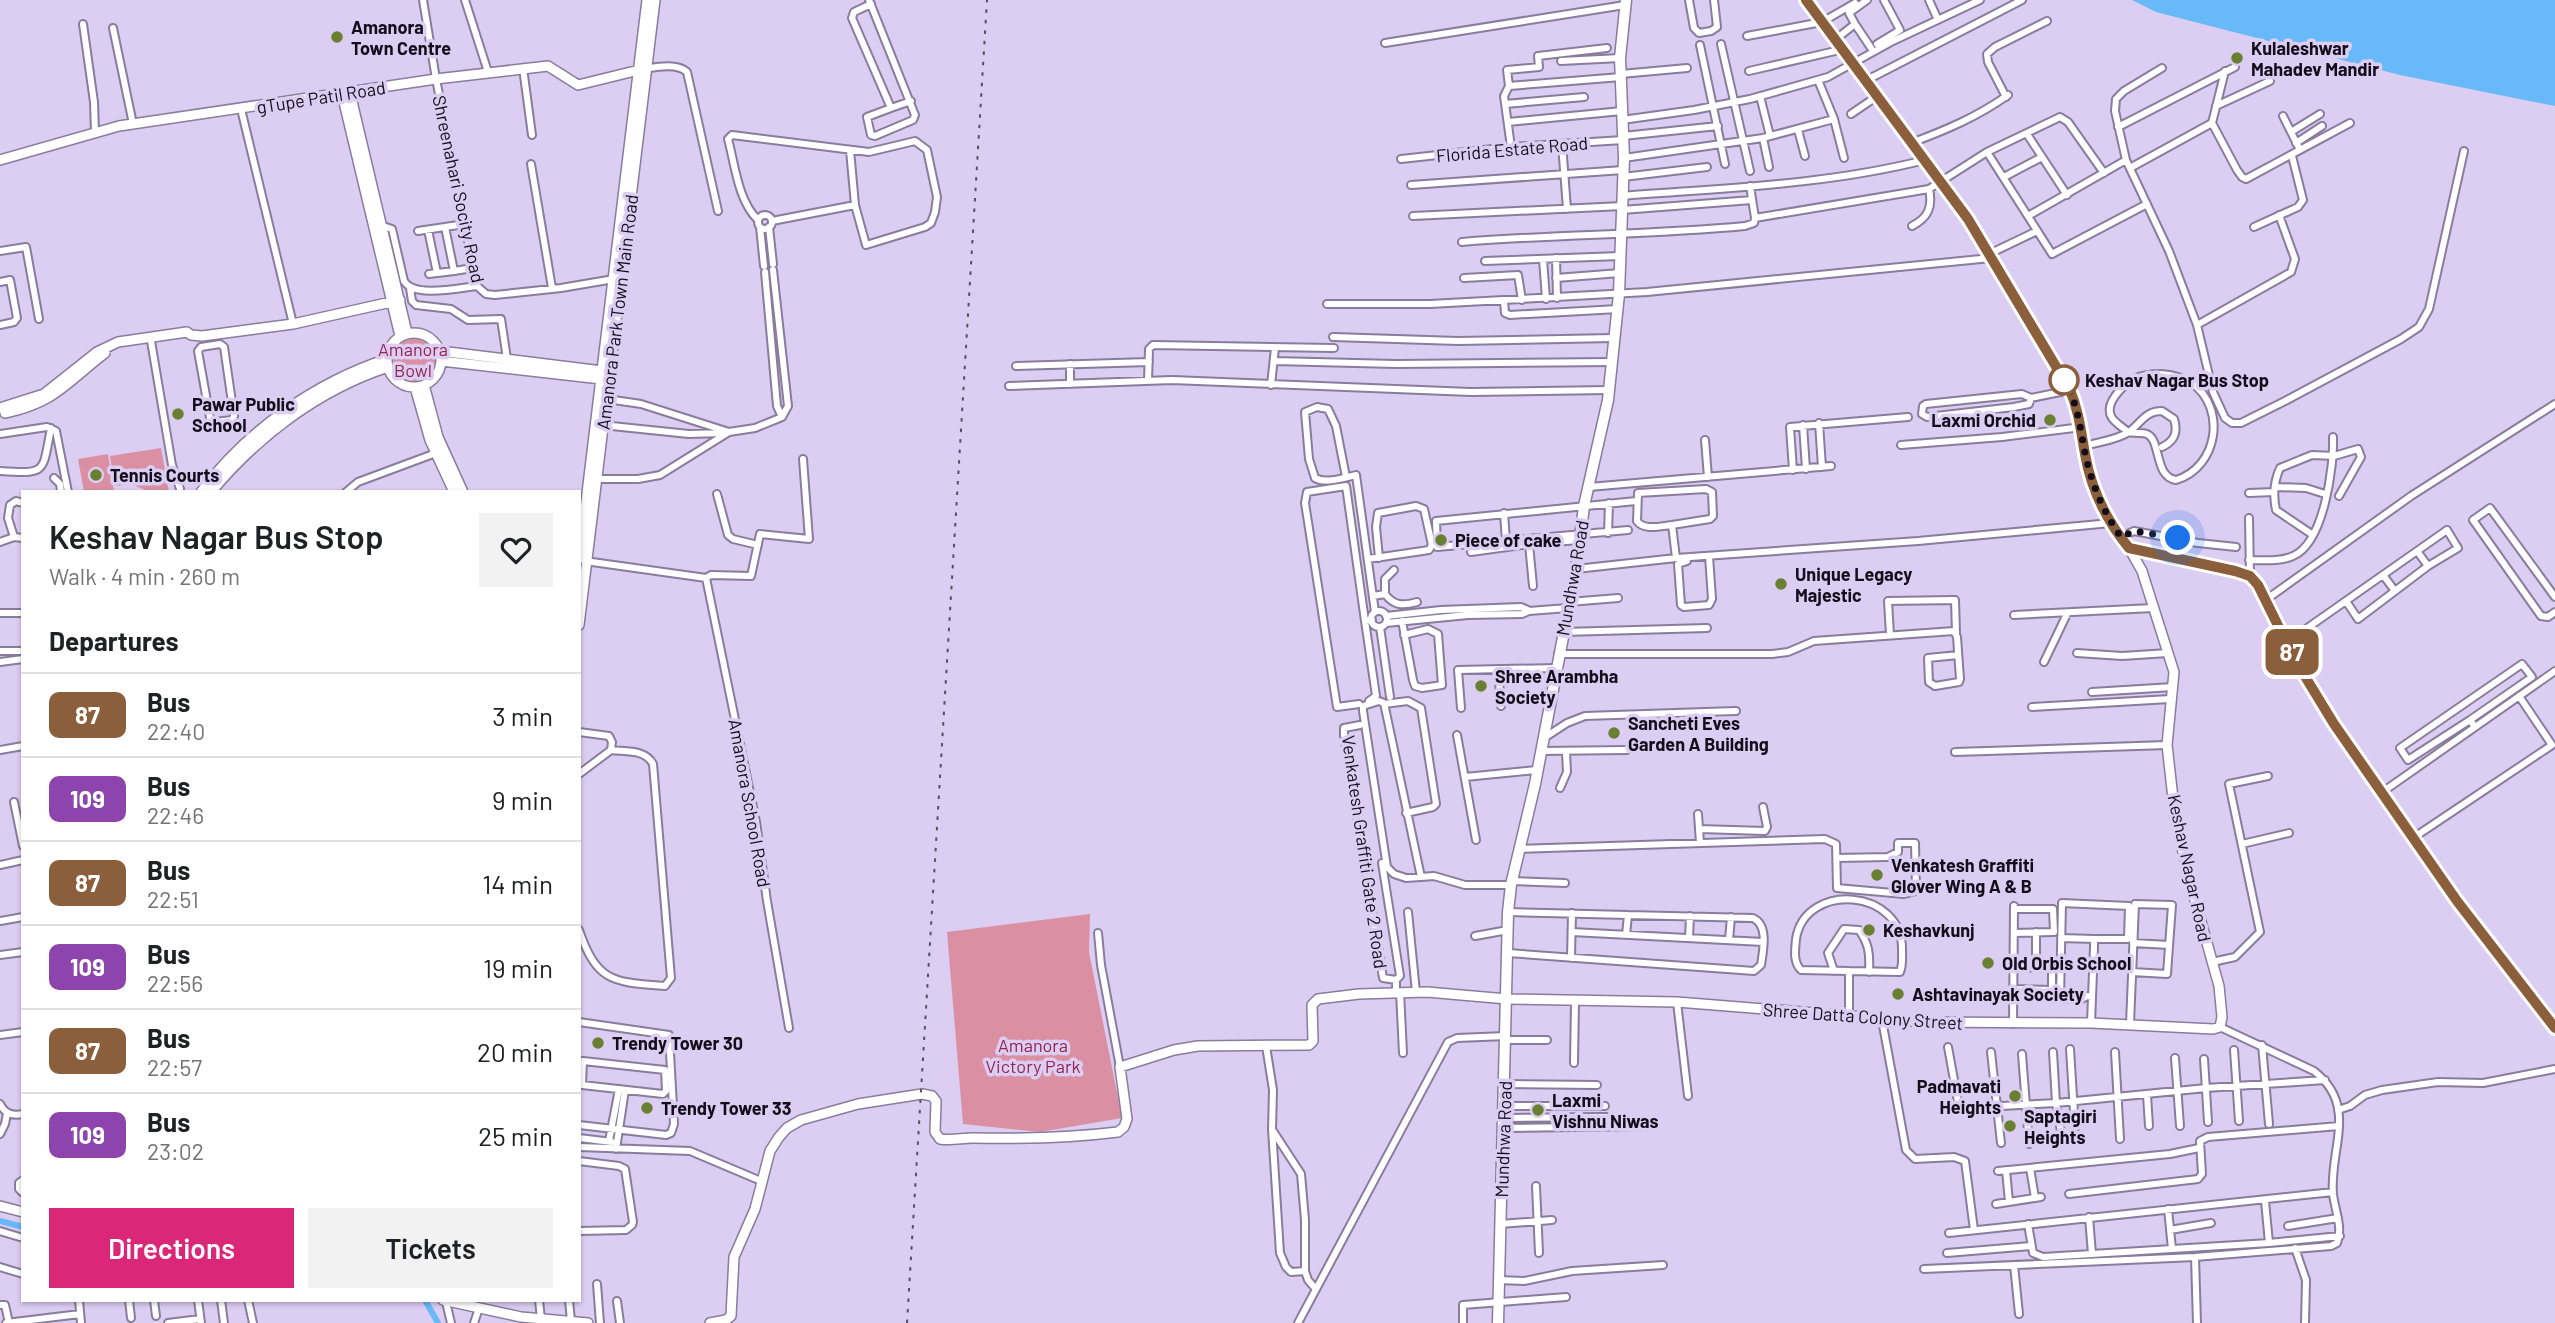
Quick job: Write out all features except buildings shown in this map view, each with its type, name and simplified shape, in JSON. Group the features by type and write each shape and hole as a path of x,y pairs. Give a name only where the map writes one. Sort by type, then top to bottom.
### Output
{"main road":[{"name":"Mundhwa Road","path":"1498,1323 1508,912 1511,883 1535,784 1576,569 1584,506 1609,390 1620,274 1623,138 1620,58 1626,3"}],"street":[{"name":"Shreenahari Socity Road","path":"423,0 477,286 486,294 495,295 618,278"},
{"path":"465,0 488,72"},
{"name":"Amanora Park Town Main Road","path":"643,69 647,0"},
{"name":"Amanora Park Town Main Road","path":"581,582 600,425 607,399 618,278 643,69 655,0"},
{"path":"1689,0 1694,28 1699,33 1717,27 1713,0"},
{"name":"Keshav Nagar Road","path":"1806,0 1844,49 1876,97 1941,180 2070,390 2093,484 2105,513 2142,571 2174,672 2167,745 2175,816 2221,1002 2220,1027"},
{"path":"1867,0 1849,13 1874,46 1900,30 1884,0"},
{"path":"1508,122 1714,106 1760,96 1838,74 1893,41 1980,0"},
{"path":"1865,81 2022,0"},
{"path":"1931,1 1938,20"},
{"path":"891,108 852,18 854,12 870,2 911,102 915,112 913,120 872,136 867,117 911,102"},
{"path":"1385,43 1626,3"},
{"path":"1747,36 1822,22 1856,3"},
{"path":"1911,143 1983,113 2008,95 1988,62 1989,50 2047,22"},
{"path":"83,24 91,74 95,132"},
{"path":"1836,39 1855,24"},
{"path":"113,28 133,124"},
{"path":"1721,44 1750,172"},
{"path":"1700,45 1725,164"},
{"path":"1511,147 1505,104 1507,70 1539,67 1538,56 1607,48"},
{"path":"1749,71 1844,49"},
{"path":"1560,61 1620,58"},
{"name":"gTupe Patil Road","path":"0,160 95,132 133,124 436,79 548,66 578,85 643,69"},
{"path":"643,69 674,67 687,72 718,211"},
{"path":"2118,127 2235,67"},
{"path":"523,68 532,135"},
{"path":"1508,86 1687,68"},
{"path":"2162,68 2119,95 2115,105 2118,127 2126,160 2169,251 2197,325 2213,392 2220,410 2232,423 2241,423 2263,412 2419,327 2429,309 2464,150"},
{"path":"2225,71 2212,123 2242,177 2251,178 2292,156 2298,147 2322,126"},
{"path":"1818,80 1834,119 1844,158"},
{"path":"2216,107 2270,81"},
{"path":"346,93 379,229 391,264 403,335"},
{"path":"1760,96 1769,167"},
{"path":"1505,104 1584,97"},
{"path":"1852,114 1876,97"},
{"path":"241,109 293,324"},
{"path":"2291,132 2320,114"},
{"path":"2283,116 2298,147"},
{"path":"1755,218 1929,189 1987,152 2053,119 2064,118 2104,173"},
{"path":"1623,158 1767,137 1834,119"},
{"path":"2130,168 2212,123"},
{"path":"2298,147 2350,123"},
{"name":"Florida Estate Road","path":"1401,159 1718,126"},
{"path":"1798,130 1805,156"},
{"path":"2027,134 2067,195"},
{"path":"760,227 746,203 729,136 873,152 912,140 919,143 927,150 937,197 931,223 926,228 868,246 863,243 855,205 850,150"},
{"path":"1562,144 1567,209"},
{"path":"1987,152 2049,252 2057,253 2147,204"},
{"path":"2254,227 2298,206 2303,200 2292,156"},
{"path":"2004,177 2042,157"},
{"path":"1413,216 1622,204 1874,172 1925,160"},
{"path":"2028,216 2126,160"},
{"path":"531,164 552,288"},
{"path":"1411,185 1707,167"},
{"path":"1462,242 1530,236 1686,231 1745,226 1754,223 1755,218 1750,186"},
{"path":"1912,226 1926,216 1931,200 1929,189"},
{"path":"1622,204 1752,200"},
{"path":"760,227 770,227 855,205"},
{"path":"600,425 699,435 755,428 782,417 788,406 770,217 764,215 760,227 777,407 782,417"},
{"path":"2197,325 2283,279 2291,272 2295,259 2279,215"},
{"path":"418,231 465,223"},
{"path":"446,227 454,271"},
{"path":"428,230 433,273 473,268"},
{"path":"1327,304 1504,301 1702,288 1990,256 2037,231"},
{"path":"0,251 26,247 39,319"},
{"path":"1485,261 1620,256"},
{"path":"1556,258 1557,298"},
{"path":"1543,259 1546,299"},
{"path":"391,264 410,288 418,291 477,286"},
{"path":"764,267 773,266"},
{"path":"1556,278 1620,274"},
{"path":"1464,278 1518,275 1522,300"},
{"name":"Amanora Park Town Main Road","path":"582,560 597,478 602,375 618,278"},
{"path":"0,282 10,280 17,318 14,322 0,325"},
{"path":"410,288 412,301 416,305 451,309 468,320 501,319 507,359"},
{"path":"0,414 40,404 57,394 97,352 118,341 187,332 211,340 224,347 234,416 232,420 215,422 210,418 198,351 201,347 211,340 396,301"},
{"path":"1504,301 1505,313 1510,315 1618,309"},
{"path":"417,333 427,336 440,356 437,374 419,386 405,385 396,380 387,363 390,346 403,335 417,333"},
{"path":"0,408 37,398 105,353 119,347 187,338 191,335"},
{"path":"1334,337 1458,341 1614,338"},
{"path":"151,341 172,465 180,489"},
{"path":"1148,381 1149,349 1153,345 1334,348"},
{"path":"1271,385 1275,348"},
{"path":"440,356 602,375"},
{"path":"440,356 507,359 602,375"},
{"path":"1274,361 1612,362"},
{"path":"1016,366 1149,362"},
{"path":"203,490 238,450 293,406 346,374 387,363"},
{"path":"213,490 243,456 291,417 350,381 387,363"},
{"path":"1070,364 1070,384"},
{"path":"2085,446 2129,432 2141,432 2151,438 2166,476 2176,480 2184,477 2204,460 2211,449 2214,434 2204,395 2185,380 2161,374 2134,379 2111,402 2110,415 2129,432"},
{"path":"1009,386 1148,381 1471,392 1609,390"},
{"path":"419,386 436,453 453,490"},
{"path":"419,386 462,490"},
{"path":"2031,398 2029,404 2014,407 1927,417 1923,414 1923,406 1926,404 2022,394 2031,398 2070,390"},
{"path":"607,399 640,404 729,432"},
{"path":"2267,599 2411,496 2555,404"},
{"path":"1346,477 1336,426 1328,410 1317,407 1305,412 1309,459 1315,478 1320,481 1346,477 1356,475 1375,612 1368,620"},
{"path":"2129,432 2150,413 2166,413 2174,419 2177,429 2172,440 2162,447"},
{"path":"1793,470 1789,429 1793,426 1908,416"},
{"path":"1819,423 1822,467"},
{"path":"1803,425 1806,469"},
{"path":"1901,445 2081,427"},
{"path":"0,434 51,428 56,432 68,490"},
{"path":"0,471 32,473 40,470 44,464 51,428"},
{"path":"597,478 638,479 660,475 729,432"},
{"path":"2249,560 2294,556 2313,535 2322,514 2334,456 2333,437"},
{"path":"1705,440 1708,478"},
{"path":"2313,535 2278,513 2274,490 2278,472 2284,465 2312,455 2334,456 2357,448 2361,457 2339,496"},
{"path":"348,490 358,482 436,453"},
{"path":"582,560 706,578 711,575 751,576 760,534 809,539 803,459"},
{"path":"1588,486 1831,466"},
{"path":"54,478 60,484 61,490"},
{"path":"1346,486 1368,620 1376,696 1359,704 1337,707 1305,503 1307,492 1346,486"},
{"path":"2249,493 2306,488 2325,494"},
{"path":"1706,489 1712,492 1713,516 1710,519 1672,525 1642,527 1637,520 1636,496 1640,491 1706,489"},
{"path":"717,494 728,535 733,539 758,545"},
{"path":"14,537 8,518 10,505 16,501 21,502"},
{"path":"1580,538 1437,547 1436,521 1636,501"},
{"path":"1608,533 1609,503"},
{"path":"1367,559 1379,558 1429,550 1432,545 1424,509 1416,506 1378,513 1376,527 1379,558"},
{"path":"2555,597 2490,508 2473,520 2541,616 2548,617 2555,612"},
{"path":"1504,513 1506,541"},
{"path":"2249,518 2250,576 2267,599 2287,642 2334,724 2457,901 2555,1028"},
{"path":"1576,569 1676,558 1918,541 2111,523"},
{"path":"1672,525 1676,558"},
{"path":"1471,552 1628,530"},
{"path":"2287,642 2446,530 2458,548 2428,566 2358,619 2346,601"},
{"path":"2121,537 2134,531 2236,547"},
{"path":"0,542 14,537 21,538"},
{"path":"1529,544 1533,586"},
{"path":"2129,548 2149,550 2250,576"},
{"path":"2417,551 2428,566"},
{"path":"1709,557 1711,603 1682,606 1678,564 1709,557"},
{"path":"1394,570 1385,579 1385,594 1391,602 1401,605 1417,602"},
{"path":"2382,575 2395,591"},
{"name":"Amanora School Road","path":"706,578 756,822 789,1028"},
{"path":"1373,596 1385,594"},
{"path":"1384,622 1468,615 1522,614 1618,598"},
{"path":"1890,635 1888,601 1955,600 1956,633 1958,655 1959,682 1935,686 1929,684 1928,658 1958,655"},
{"path":"1368,620 1375,626 1441,610 1521,607 1529,611"},
{"path":"2014,615 2153,608"},
{"path":"1375,612 1383,612 1390,697"},
{"path":"0,613 21,613"},
{"path":"2044,662 2067,614"},
{"path":"1402,621 1404,635 1415,686 1422,688 1442,685 1444,683 1438,634 1428,629 1404,635"},
{"path":"1563,632 1707,628"},
{"path":"1559,654 1772,654 1788,652 1814,641 1950,631 1956,633"},
{"path":"0,651 21,651"},
{"path":"2077,653 2122,656 2168,653"},
{"path":"0,662 21,659"},
{"path":"2522,664 2532,677 2470,720 2408,760 2400,748 2522,664"},
{"path":"1461,708 1458,670 1556,668"},
{"path":"1498,669 1501,706"},
{"path":"2381,793 2555,671"},
{"path":"2092,692 2173,687"},
{"path":"2413,838 2552,745 2519,696"},
{"path":"2032,708 2170,699"},
{"path":"1406,813 1436,804 1421,708 1408,701 1384,704 1379,701 1363,706 1387,867 1394,874 1406,878 1442,877 1465,885 1565,883"},
{"name":"Venkatesh Graffiti Gate 2 Road","path":"1359,704 1400,975 1396,980 1403,1053"},
{"path":"1384,704 1421,877"},
{"path":"1544,738 1574,719 1585,716 1736,711"},
{"path":"2470,720 2475,727"},
{"name":"Venkatesh Graffiti Gate 2 Road","path":"1360,724 1344,728 1344,735 1383,978 1396,980"},
{"path":"581,732 609,736 612,742 611,750"},
{"path":"1457,735 1476,840"},
{"path":"1955,752 2167,745"},
{"path":"0,750 21,746"},
{"path":"581,772 611,750 640,753 650,758 653,764 670,983 665,986 624,983 614,979 590,960 581,935"},
{"path":"1541,751 1627,750"},
{"path":"1560,788 1567,772 1566,752"},
{"path":"1465,776 1536,771"},
{"path":"2212,962 2235,957 2260,932 2229,784 2268,776"},
{"path":"14,802 21,836"},
{"path":"1699,829 1765,831 1767,827 1763,807"},
{"path":"1698,814 1700,843"},
{"path":"2242,844 2289,833"},
{"path":"1518,849 1825,839 1836,844 1835,884 1839,890 1904,894 1916,891 1915,843 1898,843 1898,852 1888,857 1837,858"},
{"path":"0,865 21,860"},
{"path":"1860,901 1881,907 1888,913 1903,942 1900,972 1834,971 1798,968 1795,947 1797,932 1813,910 1822,902 1860,901"},
{"path":"2061,938 2128,939 2129,906 2062,902 2061,938 2060,998 2092,997"},
{"path":"2130,1024 2133,943 2135,904 2172,905 2167,974 2132,972"},
{"path":"2013,1024 2014,908 2053,909 2054,932 2014,933"},
{"path":"1408,912 1416,992"},
{"path":"1507,953 1754,971 1761,965 1763,942 1763,927 1757,919 1508,912"},
{"path":"1571,958 1572,913"},
{"path":"1626,935 1628,915"},
{"path":"1689,938 1690,916"},
{"path":"0,921 21,917"},
{"path":"1729,940 1731,917"},
{"path":"1834,971 1828,953 1844,929 1859,930 1863,936 1870,954 1869,972"},
{"path":"1475,936 1508,930"},
{"path":"2036,932 2036,967"},
{"path":"710,1323 726,1320 731,1316 734,1257 755,1209 761,1181 775,1144 794,1123 884,1098 922,1094 935,1098 935,1132 940,1139 946,1140 1041,1139 1118,1132 1124,1127 1127,1119 1098,933"},
{"path":"1572,933 1763,942"},
{"path":"2091,1023 2094,939"},
{"path":"2133,943 2169,944"},
{"path":"0,955 21,952"},
{"path":"2013,967 2052,968 2052,989 2013,989"},
{"path":"1849,971 1849,1017"},
{"name":"Shree Datta Colony Street","path":"1266,1046 1303,1046 1312,1043 1312,1005 1315,1000 1398,992 1575,1002 1677,1002 1882,1020 2130,1024 2213,1029 2220,1027"},
{"path":"1574,1063 1575,1002"},
{"path":"1677,1002 1688,1096"},
{"path":"1882,1020 1906,1150 1915,1159 1954,1157 1965,1161 1974,1230"},
{"path":"581,1023 666,1033 670,1036 673,1128 666,1135 581,1125"},
{"path":"1924,1269 2195,1257 2331,1246 2337,1243 2340,1236 2333,1192 2339,1126 2336,1098 2325,1080 2314,1071 2220,1027"},
{"path":"0,1035 21,1032"},
{"path":"1298,1323 1448,1042 1457,1038 1547,1040"},
{"path":"2262,1045 2269,1124"},
{"path":"1120,1067 1174,1050 1198,1046 1266,1046 1273,1090 1272,1129 1280,1253 1291,1272 1305,1270"},
{"path":"1948,1047 1960,1106 1998,1107 2056,1103 2206,1088 2325,1080"},
{"path":"2070,1049 2075,1128"},
{"path":"2234,1050 2239,1121"},
{"path":"1991,1052 2001,1143"},
{"path":"2053,1052 2061,1132"},
{"path":"2115,1052 2120,1139"},
{"path":"2022,1054 2029,1144"},
{"path":"2175,1058 2180,1126"},
{"path":"2204,1059 2208,1122"},
{"path":"583,1061 666,1070 664,1093 622,1089 582,1085 583,1061"},
{"path":"2338,1110 2350,1106 2365,1095 2382,1090 2424,1083 2483,1083 2555,1069"},
{"path":"1504,1084 1597,1085"},
{"path":"617,1146 616,1129 622,1089"},
{"path":"2147,1095 2149,1126"},
{"path":"0,1104 7,1113 14,1116 21,1114"},
{"path":"1504,1106 1605,1106"},
{"path":"0,1134 7,1113"},
{"path":"1503,1123 1606,1116"},
{"path":"1503,1123 1650,1126"},
{"path":"2069,1194 2198,1179 2203,1174 2199,1149 2202,1139 2208,1137 2339,1126"},
{"path":"609,1141 616,1129"},
{"path":"1272,1129 1301,1174 1305,1270 1308,1280 1315,1288"},
{"path":"581,1138 609,1141 617,1146"},
{"path":"581,1147 617,1146 690,1151 761,1181"},
{"path":"1998,1171 2199,1149"},
{"path":"581,1161 625,1169 633,1222 626,1230 581,1231"},
{"path":"1996,1204 2038,1198 2031,1168"},
{"path":"2006,1170 2009,1202"},
{"path":"1536,1186 1539,1253"},
{"path":"1949,1233 2333,1192"},
{"path":"2265,1201 2269,1243"},
{"path":"0,1206 21,1211"},
{"path":"2168,1209 2172,1249"},
{"path":"2089,1217 2092,1254"},
{"path":"2288,1226 2338,1218"},
{"path":"1500,1224 1552,1220"},
{"path":"2171,1230 2211,1223"},
{"path":"2028,1224 2033,1253 2039,1256 2269,1243 2340,1236"},
{"path":"0,1231 21,1237"},
{"path":"1947,1253 2031,1246"},
{"path":"2295,1248 2306,1280 2305,1323"},
{"path":"2195,1257 2197,1323"},
{"path":"1498,1280 1524,1280 1572,1271 1663,1265"},
{"path":"2014,1265 2020,1314"},
{"path":"0,1267 21,1273"},
{"path":"597,1284 600,1323"},
{"path":"1463,1323 1463,1305 1566,1297"},
{"path":"617,1301 620,1323"},
{"path":"79,1302 81,1323"},
{"path":"129,1302 131,1318"},
{"path":"154,1302 156,1316"},
{"path":"169,1323 200,1321 198,1302"},
{"path":"220,1302 224,1323"},
{"path":"248,1302 253,1323"},
{"path":"444,1302 451,1323"},
{"path":"449,1302 478,1308 491,1305 537,1320 588,1323"},
{"path":"537,1320 539,1302"},
{"path":"569,1302 571,1321"},
{"path":"0,1305 5,1305 7,1323 80,1314"},
{"path":"474,1323 478,1308"}],"green space":[{"name":"Amanora Bowl","path":"414,339 429,345 435,360 429,375 414,381 399,375 393,360 399,345"},
{"path":"161,448 169,490 145,490 131,484 115,486 110,456"},
{"name":"Tennis Courts","path":"108,454 114,490 84,490 78,459"},
{"name":"Amanora Victory Park","path":"1090,914 1089,952 1122,1118 1040,1132 963,1124 947,932"}],"water":[{"path":"2132,0 2555,0 2555,106 2400,75 2156,12"}],"waterway":[{"path":"0,1221 21,1226"},
{"path":"426,1302 438,1323"}],"railway":[{"path":"907,1323 987,0"}],"bus line":[{"name":"87","path":"1806,0 1968,219 2070,390 2076,404 2093,484 2105,513 2124,542 2129,548 2149,550 2235,571 2250,576 2258,585 2295,660 2334,724 2457,901 2555,1028"}],"place":[{"name":"Amanora Town Centre","path":"337,37"},
{"name":"Kulaleshwar Mahadev Mandir","path":"2237,58"},
{"name":"Keshav Nagar Bus Stop","path":"2064,380"},
{"name":"Pawar Public School","path":"178,414"},
{"name":"Laxmi Orchid","path":"2050,420"},
{"name":"Tennis Courts","path":"96,475"},
{"name":"Piece of cake","path":"1441,540"},
{"name":"Unique Legacy Majestic","path":"1781,584"},
{"name":"Shree Arambha Society","path":"1481,686"},
{"name":"Sancheti Eves Garden A Building","path":"1614,733"},
{"name":"Venkatesh Graffiti Glover Wing A & B","path":"1877,875"},
{"name":"Keshavkunj","path":"1869,930"},
{"name":"Old Orbis School","path":"1988,963"},
{"name":"Ashtavinayak Society","path":"1898,994"},
{"name":"Trendy Tower 30","path":"598,1043"},
{"name":"Padmavati Heights","path":"2015,1096"},
{"name":"Trendy Tower 33","path":"647,1108"},
{"name":"Laxmi Vishnu Niwas","path":"1538,1110"},
{"name":"Saptagiri Heights","path":"2010,1126"}],"route":[{"path":"2064,380 2076,404 2093,484 2105,513 2121,537 2134,531 2178,538"}]}
